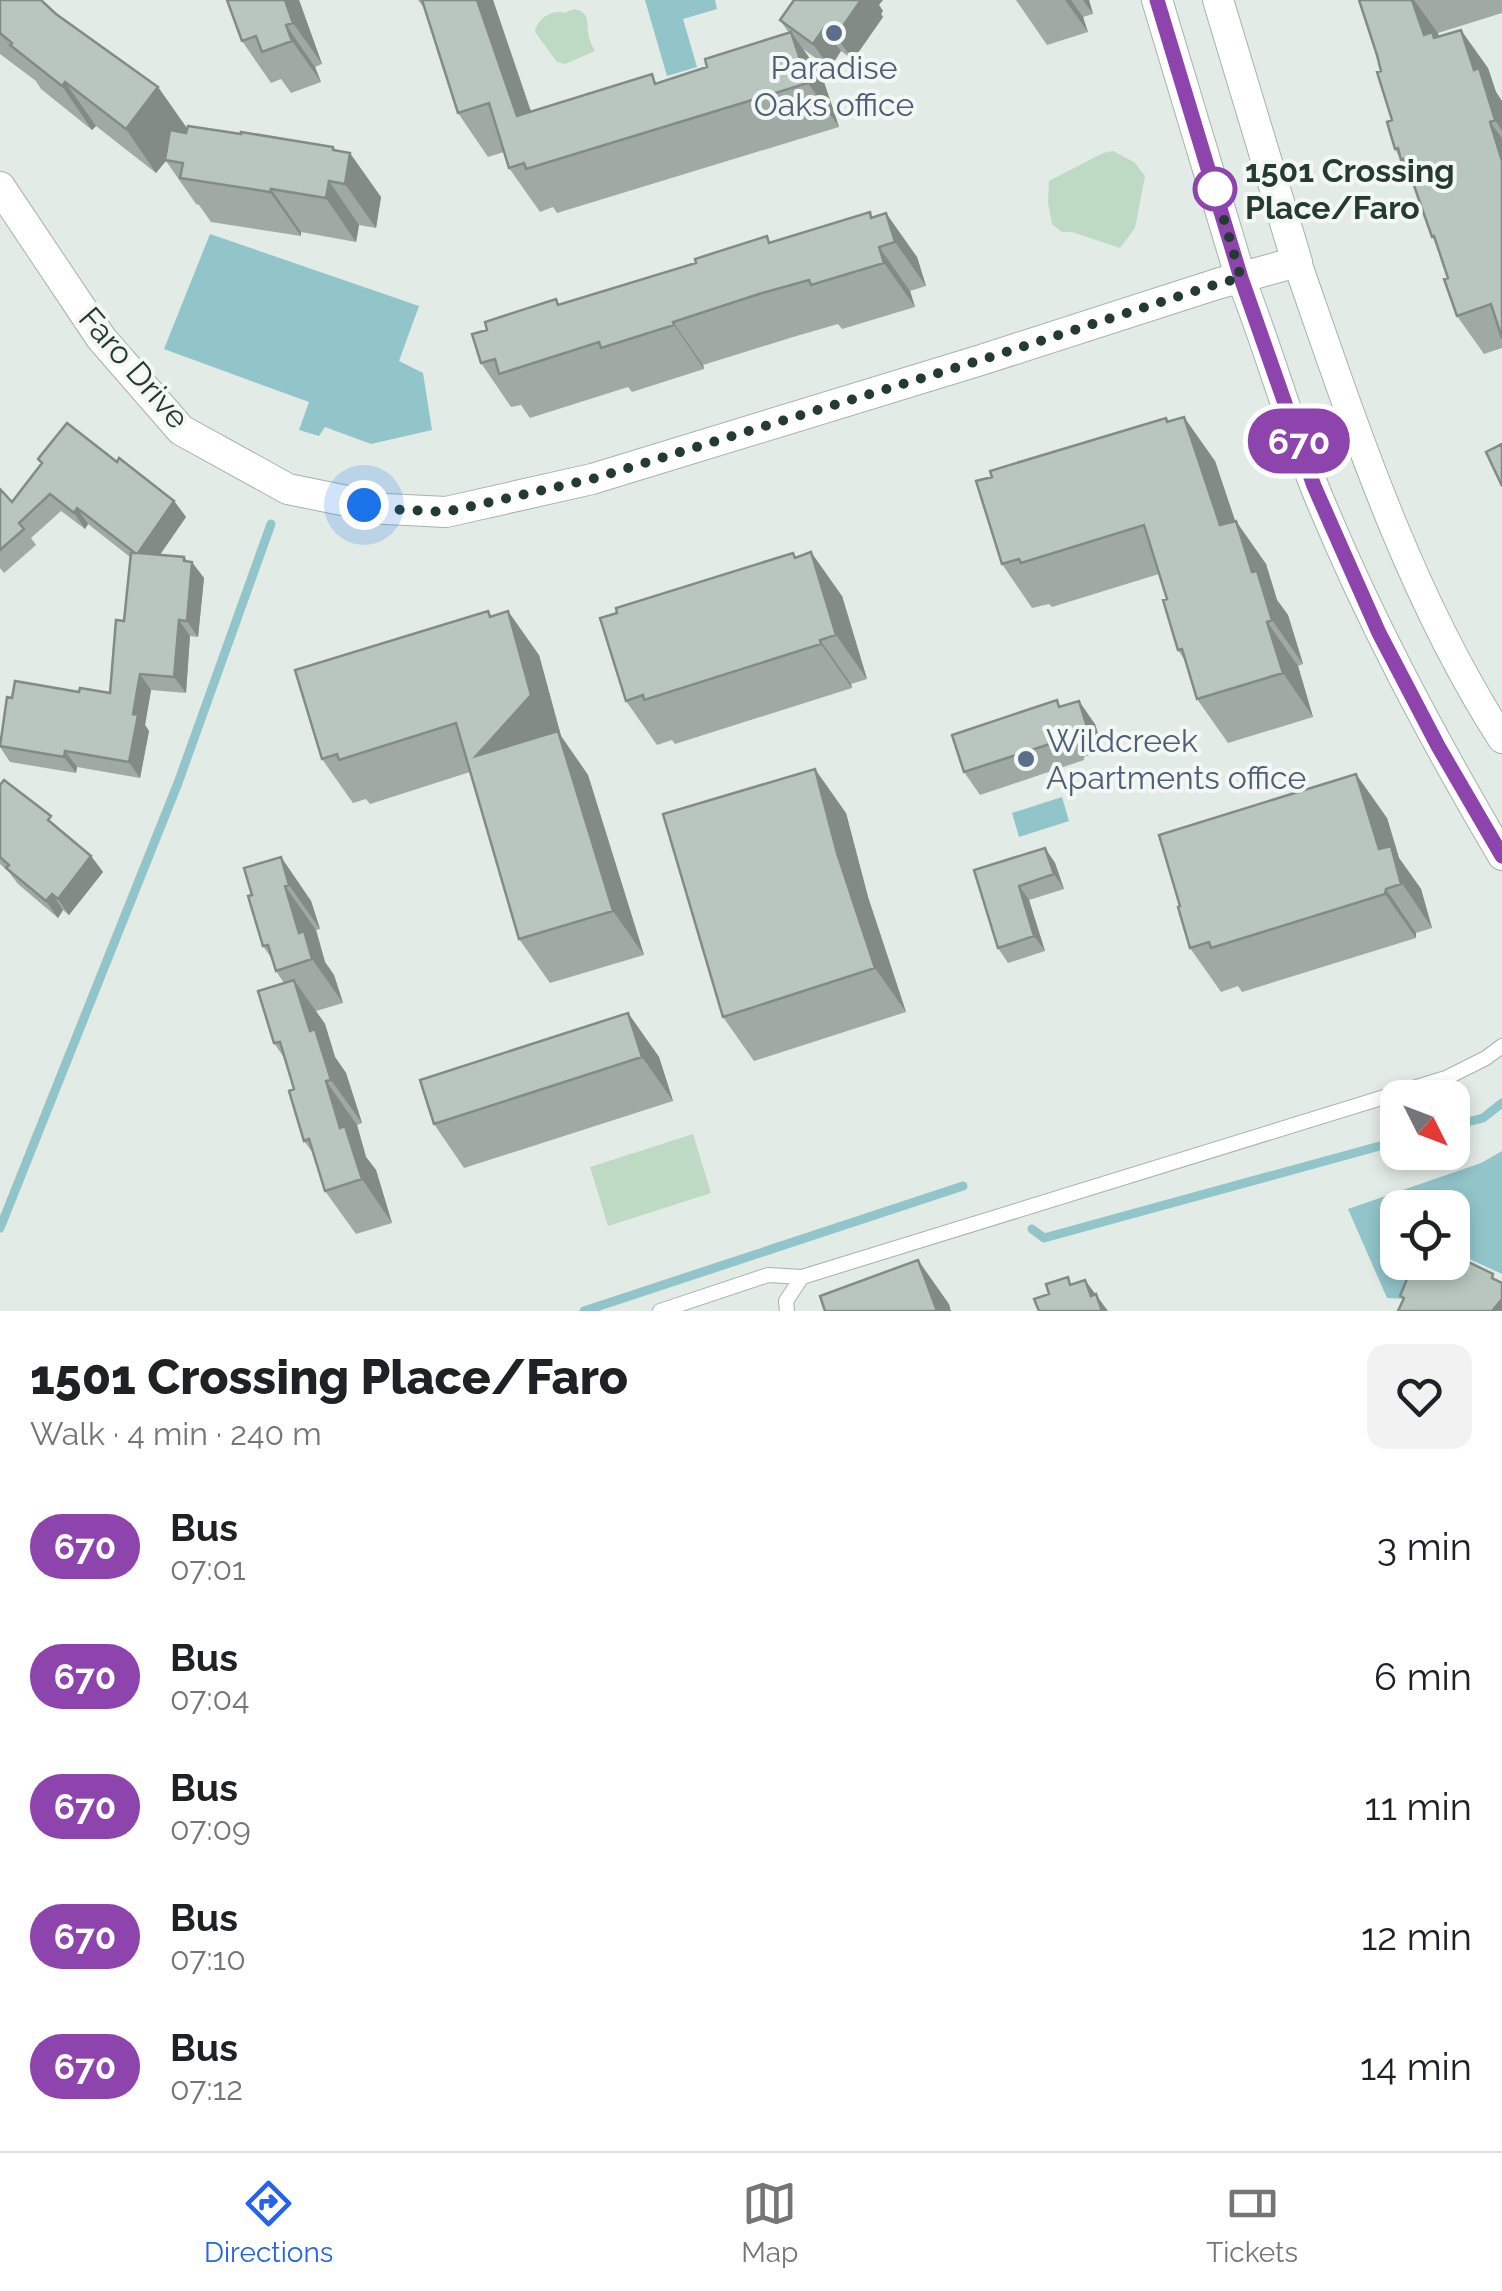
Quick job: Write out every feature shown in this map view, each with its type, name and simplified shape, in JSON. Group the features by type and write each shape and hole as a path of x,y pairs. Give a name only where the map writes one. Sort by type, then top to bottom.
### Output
{"street":[{"path":"1157,0 1241,278 1314,486 1379,633 1502,856"},
{"path":"1218,0 1297,262 1362,449 1428,605 1502,739"},
{"name":"Faro Drive","path":"0,187 101,338 181,430 288,489 386,509 446,512 592,479 1297,262"}],"lane":[{"path":"660,1311 768,1274 802,1277 1446,1078 1502,1046"},
{"path":"787,1311 786,1301 802,1277"}],"green space":[{"path":"574,9 585,15 595,51 565,64 557,62 535,32 546,16"},
{"path":"1113,151 1134,162 1145,176 1135,228 1120,248 1062,232 1052,224 1048,203 1049,181"},
{"path":"693,1134 711,1193 608,1226 590,1167"}],"water":[{"path":"645,0 715,0 717,9 683,19 697,67 667,76"},
{"path":"210,234 419,306 399,361 423,373 432,430 371,444 325,427 319,436 299,430 309,402 164,349"},
{"path":"1062,797 1069,821 1019,837 1012,813"},
{"path":"1502,1151 1502,1274 1470,1259 1470,1190 1403,1190 1470,1170"},
{"path":"1380,1198 1380,1280 1431,1280 1406,1299 1387,1298 1348,1209"}],"building":[{"path":"0,0 41,0 158,87 126,129 10,45 0,33"},
{"path":"227,0 285,0 293,23 286,25 292,41 262,52 256,36 242,41"},
{"path":"422,0 477,0 517,116 652,74 655,84 707,67 705,59 791,32 808,83 526,169 524,163 509,168 489,103 458,113"},
{"path":"794,0 861,0 836,36 824,28 813,44 780,20"},
{"path":"1359,0 1412,0 1424,35 1432,32 1434,38 1461,30 1474,70 1479,68 1495,120 1490,122 1502,161 1502,338 1491,304 1457,316 1434,236 1410,174 1398,148 1395,149 1387,122 1392,120 1377,72 1381,71"},
{"path":"188,126 333,147 350,153 345,184 329,181 326,198 180,178 183,163 165,160 170,130 186,133"},
{"path":"870,212 871,218 886,213 895,242 879,247 884,263 811,285 809,280 762,293 601,348 599,342 499,374 495,359 481,363 472,334 487,330 485,322 556,299 558,305 696,263 695,259 767,236 769,243"},
{"path":"1184,417 1220,525 1236,521 1252,572 1257,571 1283,673 1197,699 1182,649 1178,650 1144,525 1021,563 1019,559 1002,564 976,481 992,477 990,471 1166,418 1167,422"},
{"path":"67,423 174,501 138,553 184,557 184,561 192,562 187,621 179,620 174,677 140,674 133,714 138,715 129,762 65,751 64,757 0,746 7,697 12,698 15,681 110,693 116,620 124,621 131,553 135,553 77,508 74,513 50,494 19,523 24,529 0,550 0,489 12,502 42,463 38,459"},
{"path":"1502,444 1502,486 1486,452"},
{"path":"811,552 836,635 820,640 821,644 644,700 643,695 626,701 600,618 617,613 616,608 793,553 795,558"},
{"path":"488,611 490,617 508,611 531,695 476,756 558,731 613,911 519,939 456,723 339,760 337,754 322,759 295,670"},
{"path":"1057,700 1059,707 1079,701 1087,727 1068,738 964,772 952,735"},
{"path":"815,769 837,853 875,968 723,1017 663,814"},
{"path":"1356,774 1379,849 1391,846 1401,884 1386,889 1385,894 1211,948 1209,942 1190,948 1159,835"},
{"path":"4,780 51,816 48,820 91,856 58,899 52,894 46,901 6,868 9,865 0,857 0,785"},
{"path":"1045,848 1054,874 1019,886 1034,936 998,948 974,870"},
{"path":"281,857 299,933 304,931 312,959 276,971 268,945 263,946 244,868"},
{"path":"294,980 331,1080 326,1081 340,1128 345,1126 362,1179 325,1191 309,1139 304,1141 280,1042 274,1043 258,991"},
{"path":"628,1013 642,1057 434,1124 420,1080"},
{"path":"918,1260 937,1311 825,1311 820,1296"},
{"path":"1470,1263 1502,1283 1502,1299 1492,1311 1398,1311 1404,1298 1400,1296 1407,1280 1470,1280"},
{"path":"1068,1277 1070,1285 1085,1280 1102,1311 1039,1311 1034,1299 1049,1294 1046,1284"}],"waterway":[{"path":"0,1228 178,783 271,524"},
{"path":"1470,1121 1483,1118 1502,1103"},
{"path":"1032,1229 1044,1238 1380,1146"},
{"path":"584,1311 963,1186"}],"bus line":[{"name":"670","path":"1157,0 1241,278 1314,486 1379,633 1502,856"}],"place":[{"name":"Paradise Oaks office","path":"834,33"},
{"name":"1501 Crossing Place/Faro","path":"1215,189"},
{"name":"Wildcreek Apartments office","path":"1026,759"}],"route":[{"path":"364,505 446,512 592,479 1241,278 1215,189"}]}
